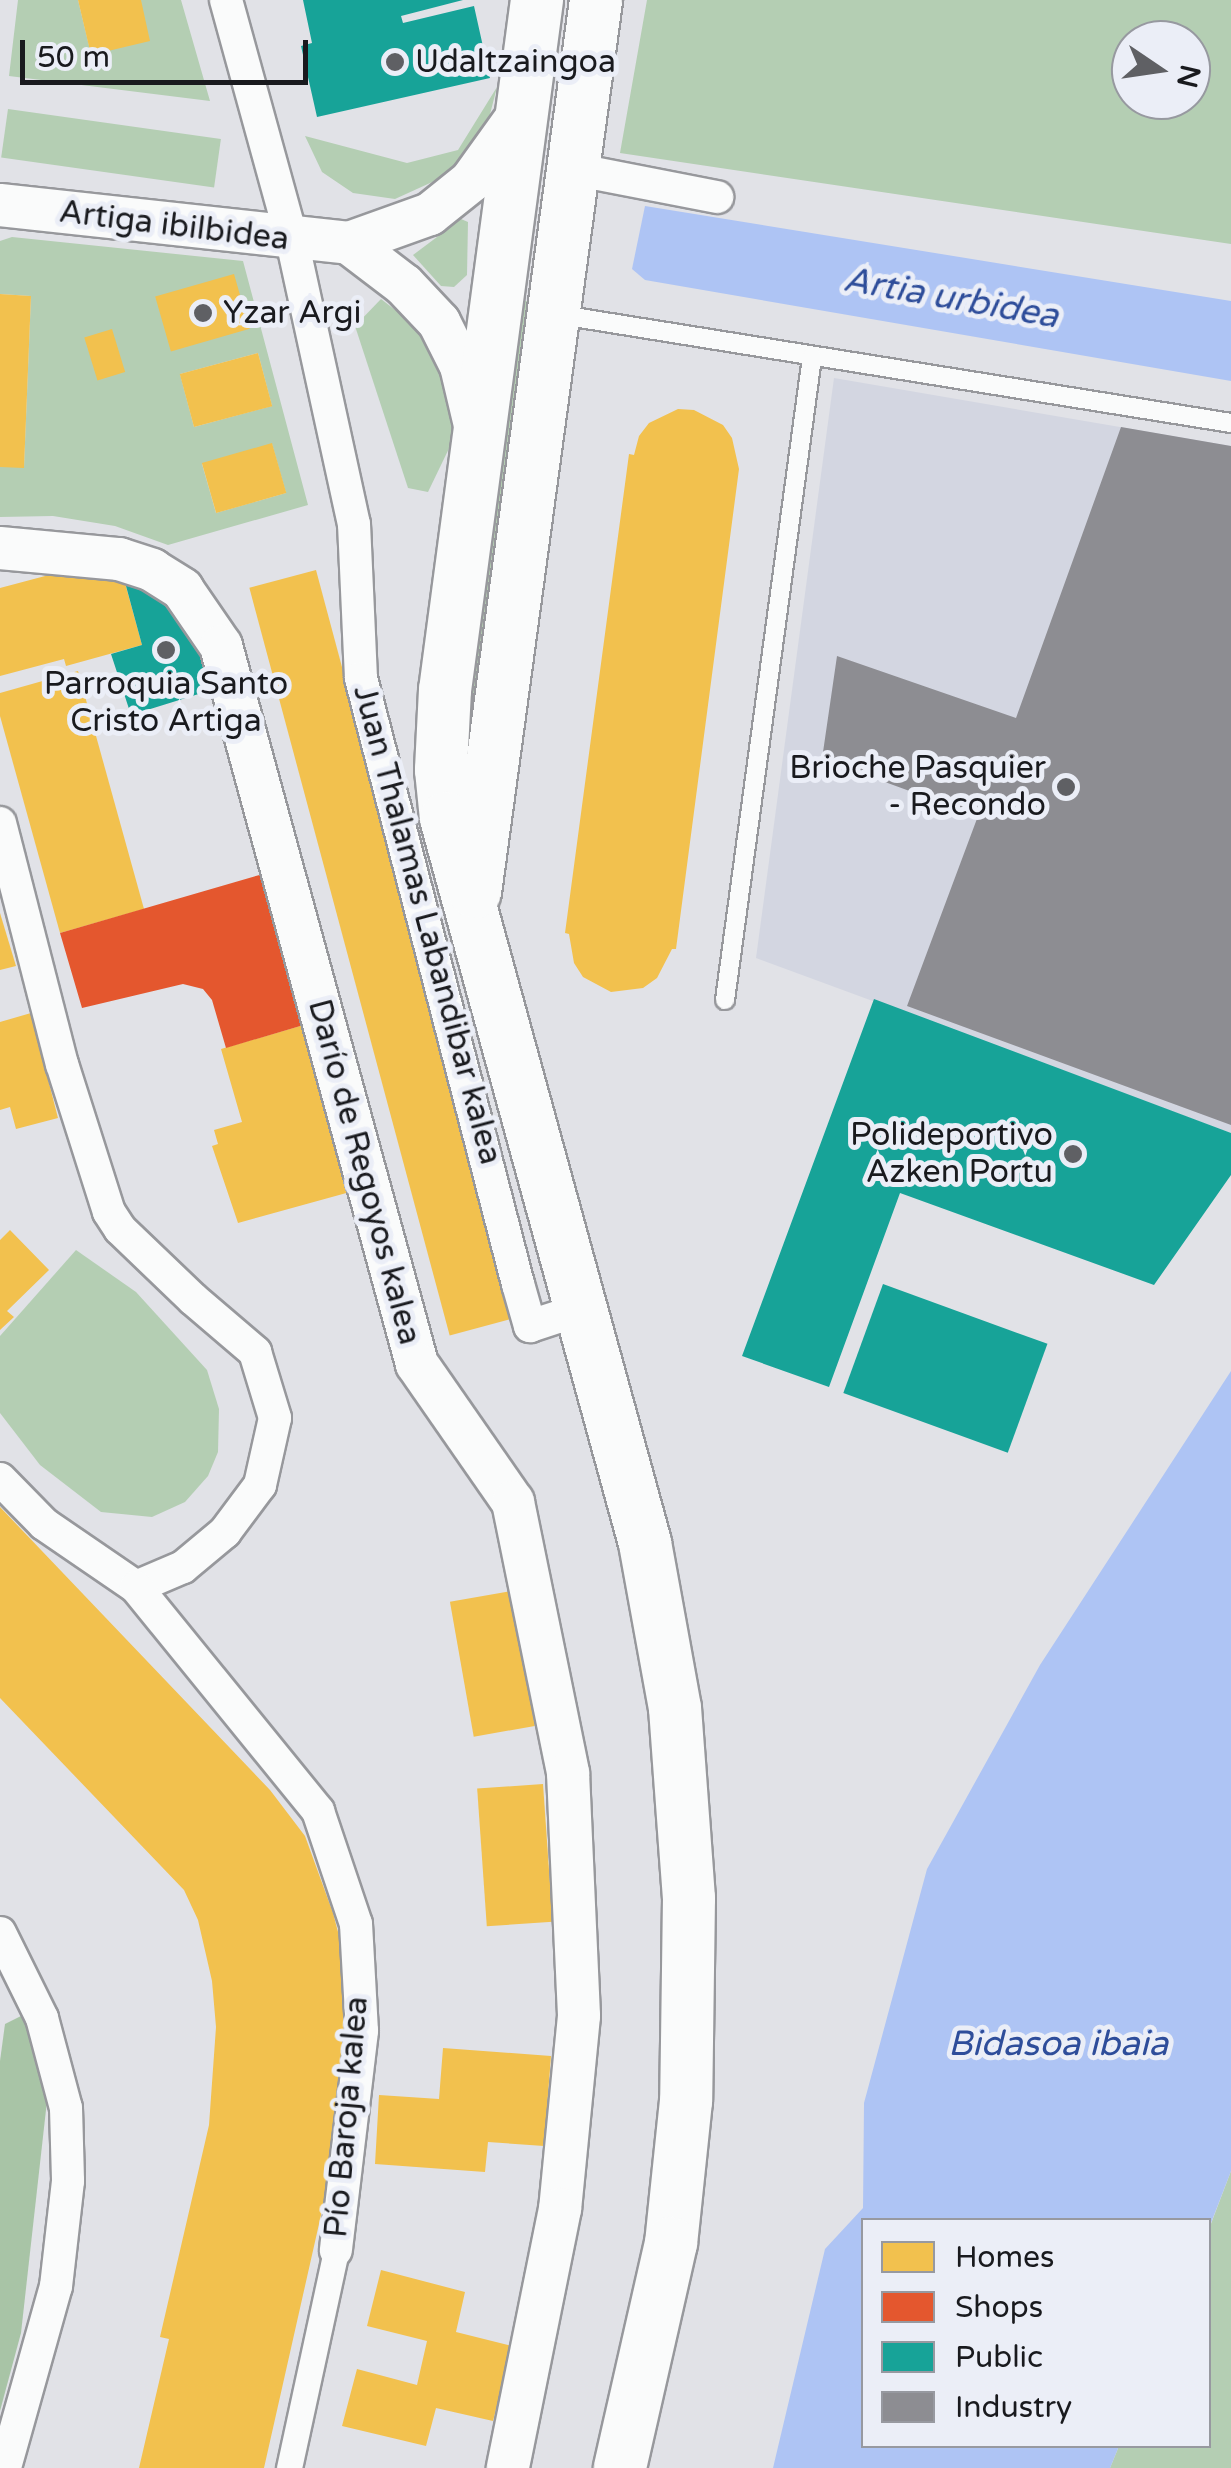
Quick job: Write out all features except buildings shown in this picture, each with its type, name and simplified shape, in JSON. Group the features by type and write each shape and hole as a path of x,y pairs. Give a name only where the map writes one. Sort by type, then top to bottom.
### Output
{"main road":[{"name":"Juan Thalamas Labandibar kalea","path":"537,0 441,729 446,818 645,1543 676,1708 689,1898 686,2102 671,2244 620,2468"},
{"name":"Juan Thalamas Labandibar kalea","path":"472,913 596,0"},
{"path":"522,110 542,144 545,166 535,236 554,314"}],"street":[{"name":"Juan Thalamas Labandibar kalea","path":"226,0 292,240 354,524 361,678 518,1284 530,1326 560,1316 583,1316"},
{"name":"Artiga ibilbidea","path":"0,206 292,240 349,243 430,214 472,181 522,110"},
{"path":"574,169 717,197"},
{"path":"349,243 404,285 439,322 461,366 478,439"},
{"name":"Darío de Regoyos kalea","path":"0,548 120,559 152,570 182,589 221,646 416,1364 512,1502 568,1773 580,2016 560,2209 508,2468"},
{"path":"0,823 62,1064 109,1212 120,1229 193,1300 254,1352 275,1418 260,1485 225,1532 183,1567 136,1587"},
{"name":"Pío Baroja kalea","path":"0,1479 44,1524 136,1587 318,1810 356,1924 362,2031 336,2250 289,2468"},
{"path":"0,1932 42,2018 66,2108 68,2181 56,2286 5,2468"}],"lane":[{"path":"554,314 1231,423"},
{"path":"725,1000 812,357"}],"shaded area":[{"path":"834,378 1231,446 1231,1133 756,958"}],"green space":[{"path":"18,0 78,0 91,54 141,0 181,0 210,101 9,76"},
{"path":"647,0 1231,0 1231,244 620,153"},
{"path":"497,87 488,122 452,173 395,199 353,193 322,172 305,136 407,163 458,150"},
{"path":"8,109 221,139 214,187 1,158"},
{"path":"461,219 468,222 467,275 454,287 441,286 413,255"},
{"path":"12,237 243,261 308,505 168,545 115,526 53,516 0,517 0,467 24,467 31,296 0,294 0,241","holes":["258,353 272,406 194,427 180,374","272,444 286,493 216,513 202,464"]},
{"path":"381,299 412,323 444,369 455,436 428,492 408,488 355,326"},
{"path":"522,300 530,302 461,795 458,771"},
{"path":"76,1250 136,1292 207,1370 219,1409 218,1452 208,1476 185,1502 152,1517 101,1512 40,1465 0,1413 0,1336"},
{"path":"25,2014 48,2092 21,2333 0,2411 0,2061 5,2024"},
{"path":"1231,2171 1231,2468 1110,2468 1118,2448 1211,2448 1211,2224"}],"water":[{"name":"Artia urbidea","path":"645,206 1231,301 1231,381 645,280 632,269"},
{"name":"Bidasoa ibaia","path":"1231,1371 1231,2171 1211,2223 1211,2218 861,2218 861,2448 1118,2448 1110,2468 773,2468 825,2249 863,2208 864,2103 927,1869 1040,1665"}],"place":[{"name":"Udaltzaingoa","path":"395,62"},
{"name":"Yzar Argi","path":"203,313"},
{"name":"Parroquia Santo Cristo Artiga","path":"166,650"},
{"name":"Brioche Pasquier - Recondo","path":"1066,787"},
{"name":"Polideportivo Azken Portu","path":"1073,1154"}]}
